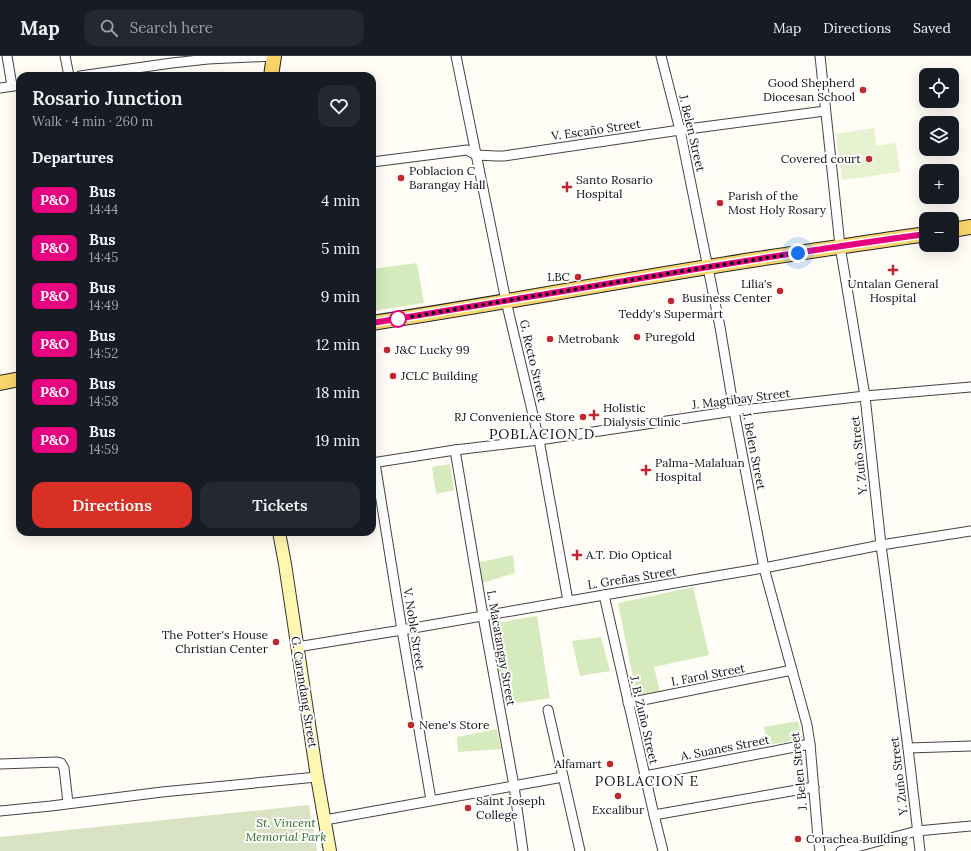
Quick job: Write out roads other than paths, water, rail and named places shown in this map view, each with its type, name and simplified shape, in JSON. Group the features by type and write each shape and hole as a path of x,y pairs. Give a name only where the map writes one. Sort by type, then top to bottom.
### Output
{"main road":[{"path":"272,72 274,56"},
{"path":"959,229 971,227"},
{"path":"376,322 708,267 919,235"},
{"path":"3,382 16,380"},
{"name":"G. Carandang Street","path":"280,536 330,851"}],"street":[{"path":"0,88 16,85 7,56"},
{"path":"65,56 68,72"},
{"path":"111,72 208,59 274,56"},
{"name":"G. Recto Street","path":"456,56 506,301 539,440 568,601"},
{"name":"J. Belen Street","path":"661,56 680,130 708,267 764,568 807,725 820,851"},
{"name":"Y. Zuño Street","path":"820,56 840,246 865,396 881,545 920,851"},
{"name":"V. Escaño Street","path":"376,161 468,150 476,155 504,156 680,130 825,111"},
{"name":"J. Magtibay Street","path":"376,463 455,450 539,440 734,411 865,396 971,387"},
{"name":"L. Macatangay Street","path":"455,450 514,786 523,851"},
{"name":"V. Noble Street","path":"376,475 431,800"},
{"name":"L. Greñas Street","path":"297,647 764,568 881,545 971,531"},
{"name":"J. B. Zuño Street","path":"604,595 644,776 663,851"},
{"name":"I. Farol Street","path":"628,703 792,670"},
{"path":"548,710 580,851"},
{"name":"A. Suanes Street","path":"644,776 810,744"},
{"path":"908,748 971,746"},
{"path":"0,764 61,763 64,768 68,803"},
{"path":"0,811 317,776"},
{"path":"325,820 563,776"},
{"path":"654,815 814,787"},
{"path":"841,851 917,831 971,826"}],"place":[{"name":"Good Shepherd Diocesan School","path":"863,90"},
{"name":"Covered court","path":"869,159"},
{"name":"Poblacion C Barangay Hall","path":"401,178"},
{"name":"Santo Rosario Hospital","path":"567,187"},
{"name":"Parish of the Most Holy Rosary","path":"720,203"},
{"name":"Untalan General Hospital","path":"893,270"},
{"name":"LBC","path":"578,277"},
{"name":"Lilia's Business Center","path":"780,291"},
{"name":"Teddy's Supermart","path":"671,301"},
{"name":"Puregold","path":"637,337"},
{"name":"Metrobank","path":"550,339"},
{"name":"J&C Lucky 99","path":"387,350"},
{"name":"JCLC Building","path":"393,376"},
{"name":"Holistic Dialysis Clinic","path":"594,415"},
{"name":"RJ Convenience Store","path":"583,417"},
{"name":"Palma-Malaluan Hospital","path":"646,470"},
{"name":"A.T. Dio Optical","path":"577,555"},
{"name":"The Potter's House Christian Center","path":"276,642"},
{"name":"Nene's Store","path":"411,725"},
{"name":"Alfamart","path":"610,764"},
{"name":"Excalibur","path":"618,796"},
{"name":"Saint Joseph College","path":"468,808"},
{"name":"Corachea Building","path":"798,839"}],"district":[{"name":"POBLACION D","path":"542,434"},
{"name":"POBLACION E","path":"647,781"}],"park label":[{"name":"St. Vincent Memorial Park","path":"286,830"}]}
